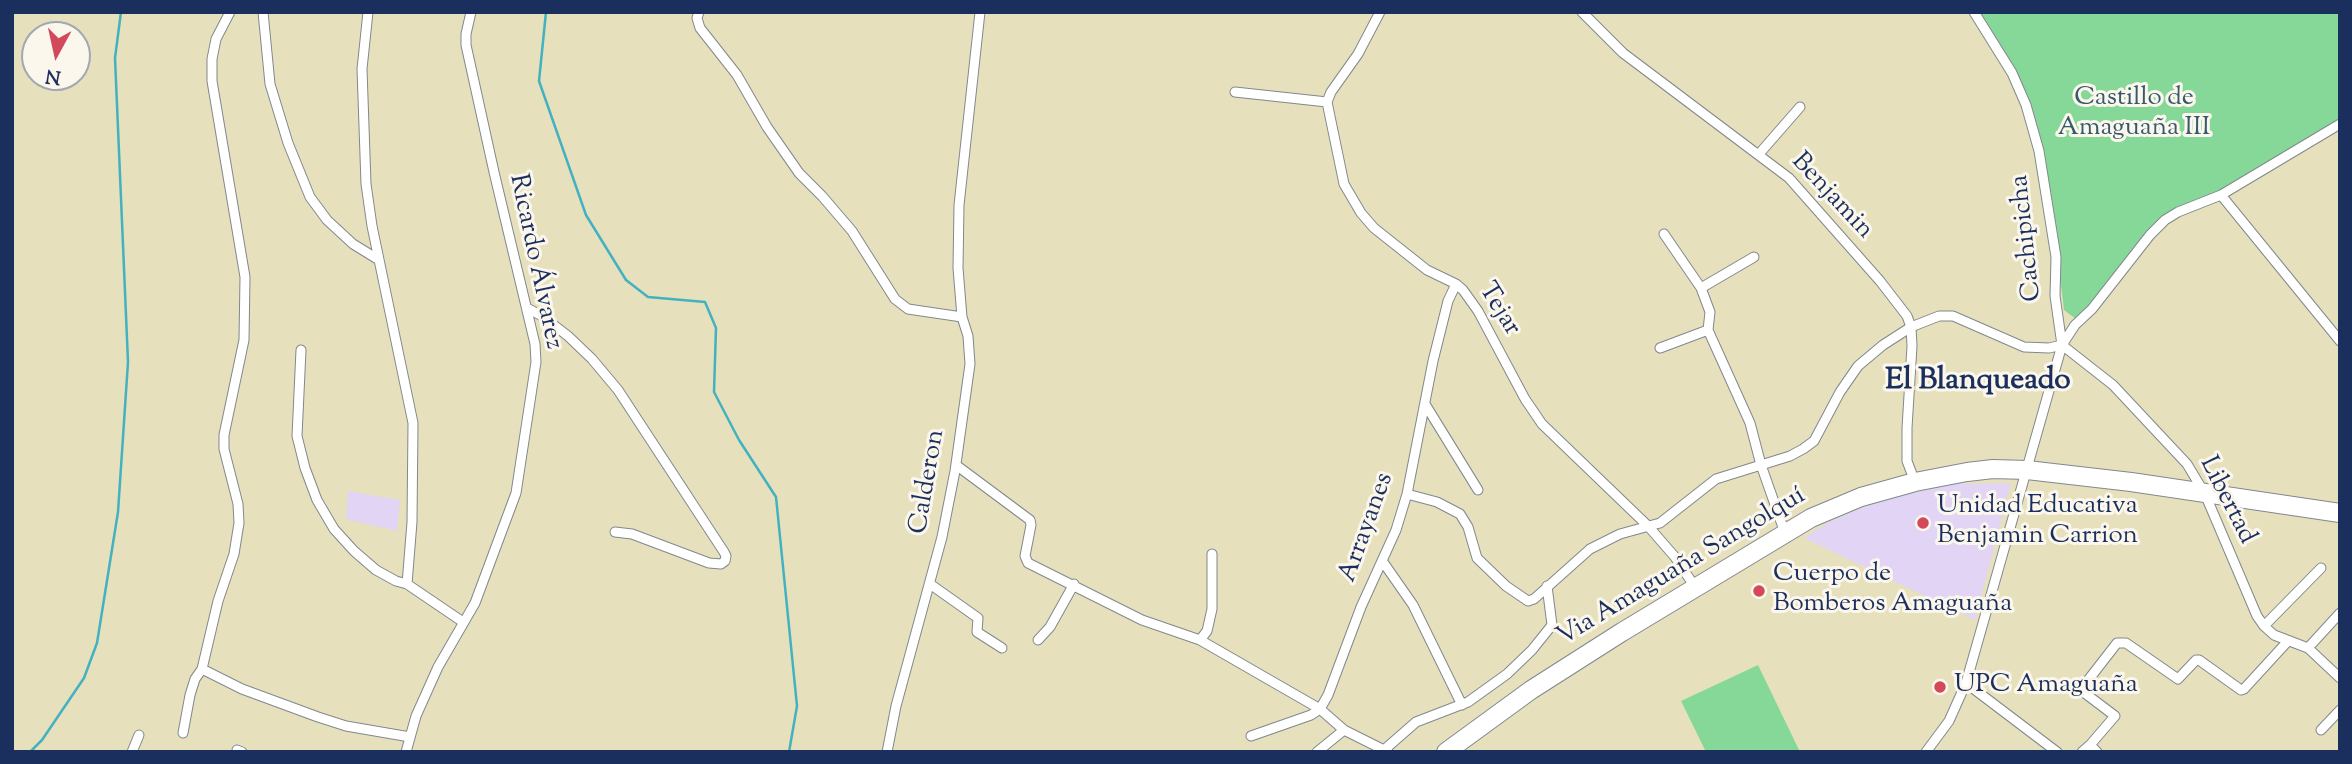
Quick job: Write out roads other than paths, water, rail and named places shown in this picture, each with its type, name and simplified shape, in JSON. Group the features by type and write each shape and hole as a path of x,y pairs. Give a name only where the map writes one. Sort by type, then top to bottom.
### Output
{"highway":[{"name":"Via Amaguaña Sangolquí","path":"1446,752 1531,690 1811,518 1861,497 1915,482 1993,469 2027,470 2131,482 2340,513"}],"street":[{"path":"183,733 190,695 195,679 202,669 218,601 234,554 239,523 239,503 224,442 244,340 245,277 212,81 216,39 230,12"},
{"path":"263,12 270,85 288,144 310,197 327,220 353,244 379,260"},
{"path":"368,12 362,69 366,184 413,423 412,522 407,584"},
{"name":"Ricardo Álvarez","path":"406,752 416,716 438,667 475,603 516,493 536,355 466,45 471,12"},
{"path":"699,12 697,18 700,28 737,75 767,127 799,173 822,195 852,231 895,299 908,309 961,317"},
{"name":"Calderon","path":"887,752 896,706 930,584 956,465 970,364 968,336 961,317 958,268 959,205 979,12"},
{"path":"1235,92 1327,102 1358,54 1380,12"},
{"name":"Benjamin","path":"1582,12 1623,53 1789,178 1880,281 1907,316 1911,327"},
{"name":"Cachipicha","path":"1926,752 1949,721 1966,683 2062,345 2055,296 2056,257 2039,151 2017,84 1974,12"},
{"name":"Tejar","path":"1327,102 1344,184 1361,213 1374,228 1427,270 1463,290 1478,311 1525,399 1542,424 1648,526 1695,587"},
{"path":"1759,154 1800,107"},
{"path":"1407,494 1437,502 1460,514 1468,527 1477,558 1528,601 1590,549 1620,534 1667,519 1716,480 1790,456 1814,440 1840,392 1858,366 1911,327 1939,316 1953,316 2024,347 2049,348 2062,345 2075,325 2092,309 2165,220 2221,195 2340,124"},
{"path":"2221,195 2340,341"},
{"path":"1664,234 1701,288 1710,312 1708,330 1750,423 1761,465 1785,533"},
{"path":"1701,288 1754,257"},
{"name":"Arrayanes","path":"1320,709 1328,695 1361,607 1383,562 1407,494 1433,361 1455,284"},
{"path":"527,308 574,342 618,390 724,552 725,561 721,564 709,563 648,539 622,532 615,533"},
{"path":"1911,327 1907,461 1915,482"},
{"path":"1660,348 1708,330"},
{"name":"Libertad","path":"2062,345 2113,385 2187,464 2204,494 2257,616 2264,626"},
{"path":"301,350 297,436 317,500 334,529 376,570 407,584 463,622"},
{"path":"1424,404 1479,490"},
{"path":"956,465 1030,520 1026,561 1142,620 1200,640 1320,709 1343,730 1386,751 1416,722 1462,705 1507,674 1532,650 1550,629 1553,621 1547,586"},
{"path":"1200,640 1207,631 1212,609 1212,554"},
{"path":"1383,562 1413,605 1462,705"},
{"path":"2321,568 2264,626 2274,635 2308,648 2340,678"},
{"path":"930,584 978,618 977,632 1002,648"},
{"path":"1038,640 1050,627 1074,584"},
{"path":"2308,648 2340,613"},
{"path":"2090,750 2115,716 2082,690 2117,643 2126,643 2178,680 2199,660 2241,690 2288,641"},
{"path":"202,669 242,689 318,718 346,726 410,737"},
{"path":"1966,683 2057,752"},
{"path":"1251,736 1311,715 1320,709"},
{"path":"2321,730 2340,710"},
{"path":"1317,752 1343,730"},
{"path":"132,752 139,735"}],"waterway":[{"path":"30,752 42,740 84,678 97,643 118,512 128,362 115,58 121,12"},
{"path":"546,12 539,81 586,215 626,280 648,297 705,302 716,328 714,392 739,440 776,497 797,706 789,752"}],"place":[{"name":"Unidad Educativa Benjamin Carrion","path":"1923,523"},
{"name":"Cuerpo de Bomberos Amaguaña","path":"1759,591"},
{"name":"UPC Amaguaña","path":"1940,687"}],"district":[{"name":"El Blanqueado","path":"1978,383"}],"park label":[{"name":"Castillo de Amaguaña III","path":"2134,115"}]}
